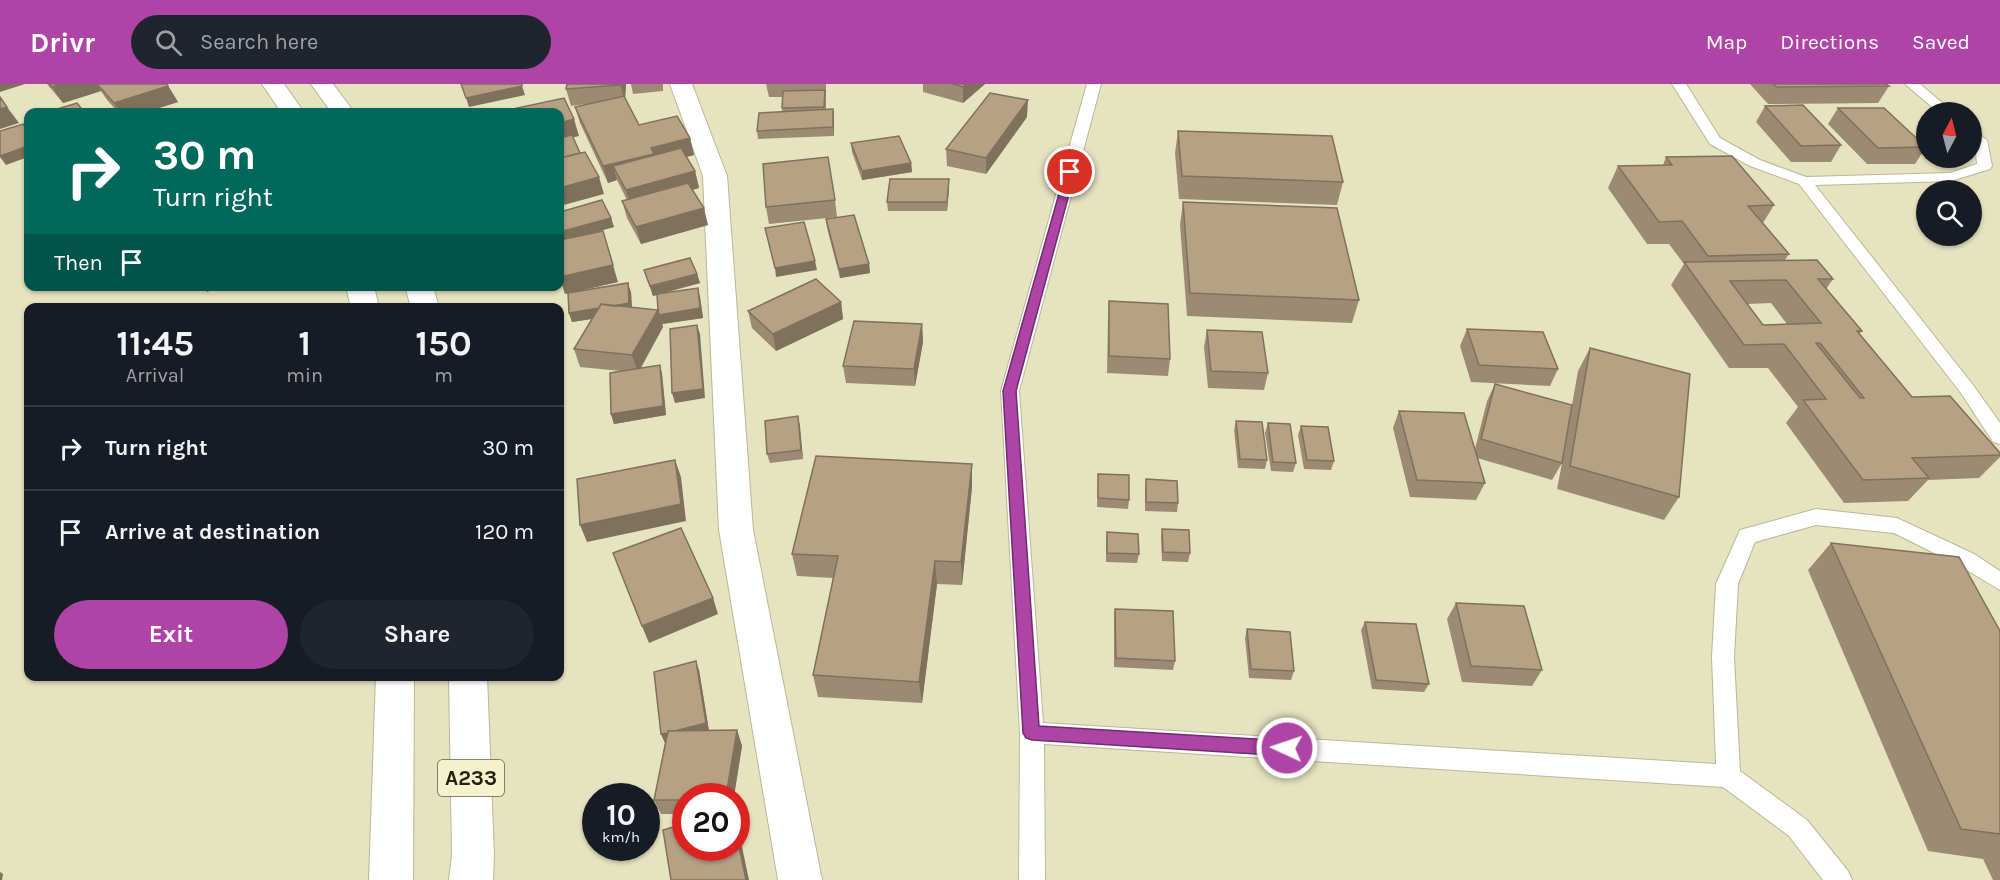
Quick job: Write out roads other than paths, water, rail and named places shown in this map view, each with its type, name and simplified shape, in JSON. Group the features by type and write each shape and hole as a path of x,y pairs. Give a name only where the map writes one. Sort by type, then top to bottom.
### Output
{"main road":[{"path":"273,84 289,108"},
{"path":"322,84 339,108"},
{"path":"681,84 715,176 736,530 800,880"},
{"path":"391,880 395,681"},
{"name":"A233","path":"468,681 473,855 471,880"}],"lane":[{"path":"1032,880 1032,733 1010,391 1094,84"},
{"path":"1679,84 1715,141 1755,163 1804,181 1951,177 1979,168"},
{"path":"1912,84 1934,102"},
{"path":"1982,143 1985,166 1982,167"},
{"path":"1804,181 1967,389 2000,437"},
{"path":"1728,776 1723,657 1727,584 1747,536 1816,517 1897,526 1967,560 2000,582"},
{"path":"1032,733 1728,776 1797,828 1839,880"}]}
